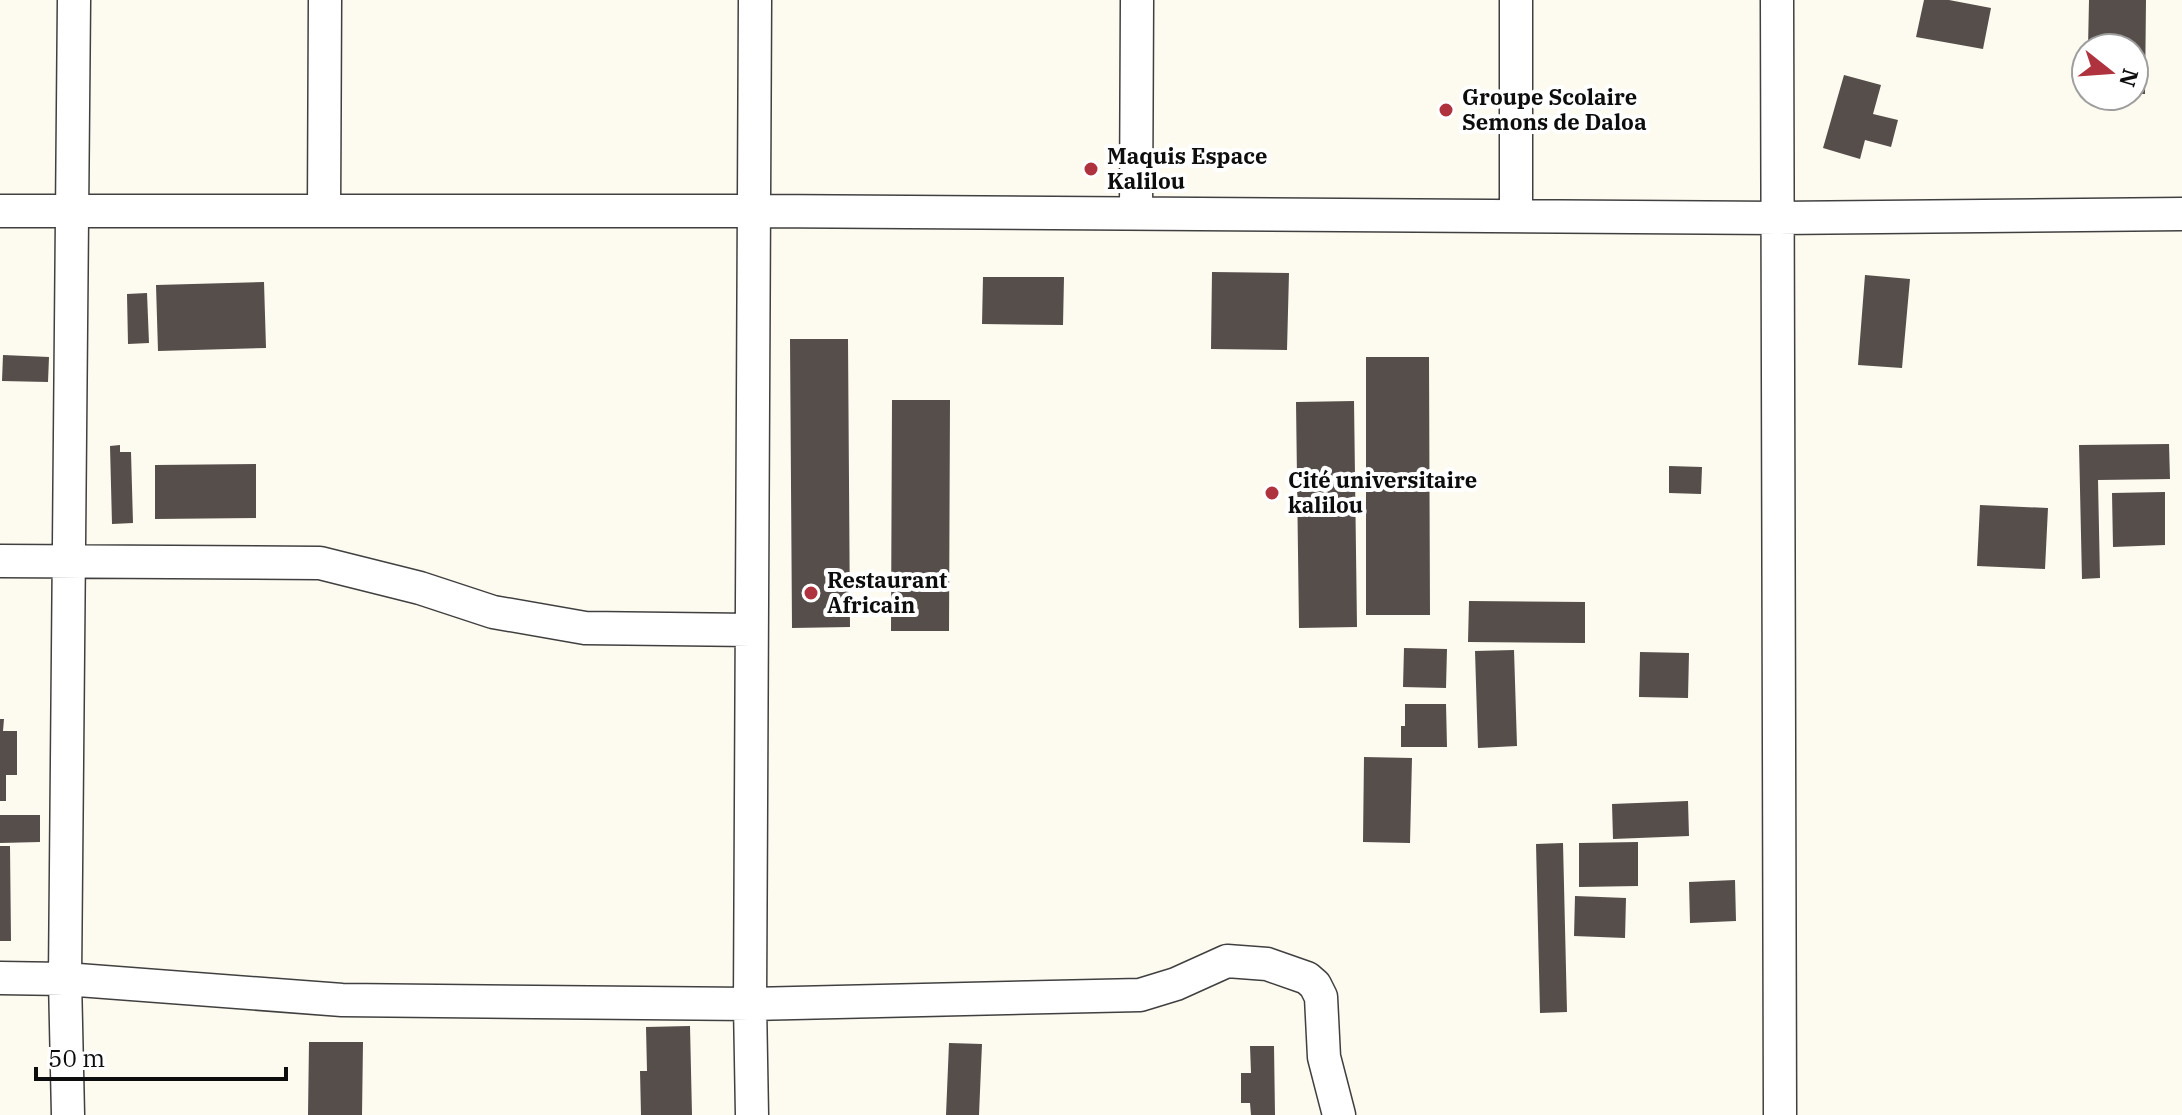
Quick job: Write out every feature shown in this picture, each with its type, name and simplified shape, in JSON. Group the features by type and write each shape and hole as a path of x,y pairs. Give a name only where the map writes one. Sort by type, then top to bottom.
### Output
{"street":[{"path":"68,1115 65,979 74,0"},
{"path":"324,211 325,0"},
{"path":"752,1115 755,0"},
{"path":"1136,213 1137,0"},
{"path":"1516,0 1516,216"},
{"path":"1777,0 1780,1115"},
{"path":"0,211 753,211 1778,218 2182,214"},
{"path":"0,561 320,563 420,588 493,612 585,628 751,630"},
{"path":"0,978 65,979 342,1000 750,1004 1140,995 1176,984 1227,961 1267,964 1307,978 1321,997 1324,1057 1339,1115"}],"building":[{"path":"1924,0 1949,0 1991,8 1983,49 1916,37"},
{"path":"2089,0 2146,0 2146,32 2088,32"},
{"path":"1844,75 1881,85 1873,114 1898,120 1891,147 1865,140 1860,159 1823,148"},
{"path":"1212,272 1289,273 1287,350 1211,349"},
{"path":"1865,275 1910,279 1902,368 1858,365"},
{"path":"983,277 1064,277 1063,325 982,324"},
{"path":"264,282 266,348 158,351 156,285"},
{"path":"147,293 149,343 128,344 127,294"},
{"path":"790,339 848,339 850,627 792,628"},
{"path":"3,355 49,357 48,382 2,381"},
{"path":"1366,357 1429,357 1430,615 1366,615"},
{"path":"892,400 950,400 949,631 891,631"},
{"path":"1354,401 1357,627 1299,628 1296,402"},
{"path":"2169,444 2170,479 2098,480 2100,578 2082,579 2079,445"},
{"path":"120,445 120,452 131,452 133,523 112,524 110,446"},
{"path":"256,464 256,518 155,519 155,465"},
{"path":"1669,466 1702,467 1701,494 1669,493"},
{"path":"2165,492 2165,545 2113,547 2112,493"},
{"path":"1980,505 2048,508 2045,569 1977,566"},
{"path":"1469,601 1585,602 1585,643 1468,642"},
{"path":"1404,648 1447,649 1446,688 1403,687"},
{"path":"1514,650 1517,746 1478,748 1475,651"},
{"path":"1640,652 1689,653 1688,698 1639,697"},
{"path":"1405,704 1446,704 1447,747 1401,747"},
{"path":"0,719 4,719 3,731 17,731 17,775 6,775 6,801 0,801"},
{"path":"1364,757 1412,758 1410,843 1363,842"},
{"path":"1688,801 1689,836 1613,839 1612,804"},
{"path":"0,815 40,815 40,842 0,843"},
{"path":"1638,842 1638,886 1579,887 1579,843"},
{"path":"1563,843 1567,1012 1540,1013 1536,844"},
{"path":"0,846 10,846 11,941 0,941"},
{"path":"1735,880 1736,921 1690,923 1689,882"},
{"path":"1575,896 1626,898 1625,938 1574,936"},
{"path":"690,1026 692,1115 641,1115 640,1071 647,1071 646,1027"},
{"path":"309,1042 363,1042 362,1115 308,1115"},
{"path":"949,1043 982,1044 979,1115 946,1115"},
{"path":"1250,1046 1274,1046 1275,1115 1251,1115 1250,1103 1241,1103 1241,1073 1251,1073"}],"place":[{"name":"Groupe Scolaire Semons de Daloa","path":"1446,110"},
{"name":"Maquis Espace Kalilou","path":"1091,169"},
{"name":"Cité universitaire kalilou","path":"1272,493"},
{"name":"Restaurant Africain","path":"811,593"}]}
